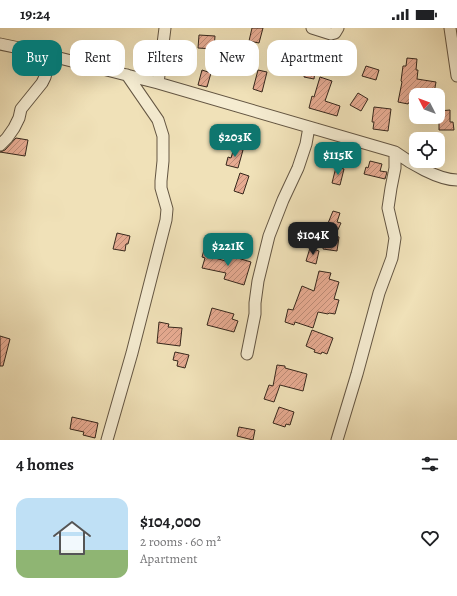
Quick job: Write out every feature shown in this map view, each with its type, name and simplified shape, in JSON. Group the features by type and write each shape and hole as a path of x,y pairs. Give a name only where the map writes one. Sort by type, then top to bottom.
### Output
{"street":[{"path":"158,83 165,28"},
{"path":"312,28 331,34 335,34 338,28"},
{"path":"450,28 457,76"},
{"path":"0,44 12,46"},
{"path":"62,58 158,83 395,152 425,170 449,180 457,180"},
{"path":"107,440 132,353 166,220 167,209 161,188 163,136 158,120 127,75"},
{"path":"0,145 14,128 21,110 42,83 45,76"},
{"path":"247,354 255,314 258,281 269,236 283,200 298,168 306,144 309,127"},
{"path":"337,440 379,293 392,258 395,238 388,208 390,188 395,168 395,152"}],"building":[{"path":"252,28 263,28 259,43 259,40 249,40"},
{"path":"199,35 215,36 215,40 205,40 205,48 198,48"},
{"path":"407,58 417,59 417,79 436,82 435,88 409,88 408,104 398,102 402,82 403,66 406,66"},
{"path":"366,66 379,70 376,80 362,76"},
{"path":"202,70 205,71 205,76 210,76 207,87 198,85"},
{"path":"259,70 267,72 262,92 253,89 256,76 259,76"},
{"path":"304,76 314,76 314,79"},
{"path":"320,77 332,81 325,101 340,106 337,116 309,108"},
{"path":"358,93 368,99 361,111 350,105"},
{"path":"374,107 391,109 388,131 373,129 374,122 372,122"},
{"path":"445,110 450,110 450,122 453,122 454,130 439,130 439,124 445,124"},
{"path":"16,138 28,140 25,156 0,152 5,150"},
{"path":"234,148 243,150 238,168 226,165 228,157 231,158"},
{"path":"370,161 382,164 380,171 387,172 385,179 364,174"},
{"path":"336,167 344,169 340,185 332,183"},
{"path":"240,173 249,176 243,194 234,191"},
{"path":"333,211 340,213 337,222 341,223 335,236 339,237 337,251 323,249 326,228"},
{"path":"117,233 130,236 128,244 126,244 125,251 113,249"},
{"path":"310,248 319,251 316,264 306,261"},
{"path":"204,250 216,252 215,258 229,262 231,256 251,262 244,285 224,279 226,273 202,268 205,258 202,257"},
{"path":"319,271 331,273 329,279 339,282 334,299 339,300 335,314 318,312 313,328 295,322 294,325 285,322 288,309 293,310 302,286 314,291"},
{"path":"212,308 234,314 232,319 238,321 234,332 207,325"},
{"path":"159,322 169,324 168,327 182,328 180,346 157,343"},
{"path":"312,330 333,338 327,354 322,352 321,354 314,352 315,350 306,346"},
{"path":"0,336 10,339 3,366 0,366"},
{"path":"175,352 189,355 185,368 177,366 178,361 173,360"},
{"path":"277,365 285,366 285,368 307,374 303,391 280,385 274,402 264,399 269,385 273,386"},
{"path":"279,407 294,412 290,425 286,424 285,427 273,423"},
{"path":"72,417 98,423 95,438 83,435 84,432 70,429"},
{"path":"239,427 255,430 253,440 237,436"}]}
